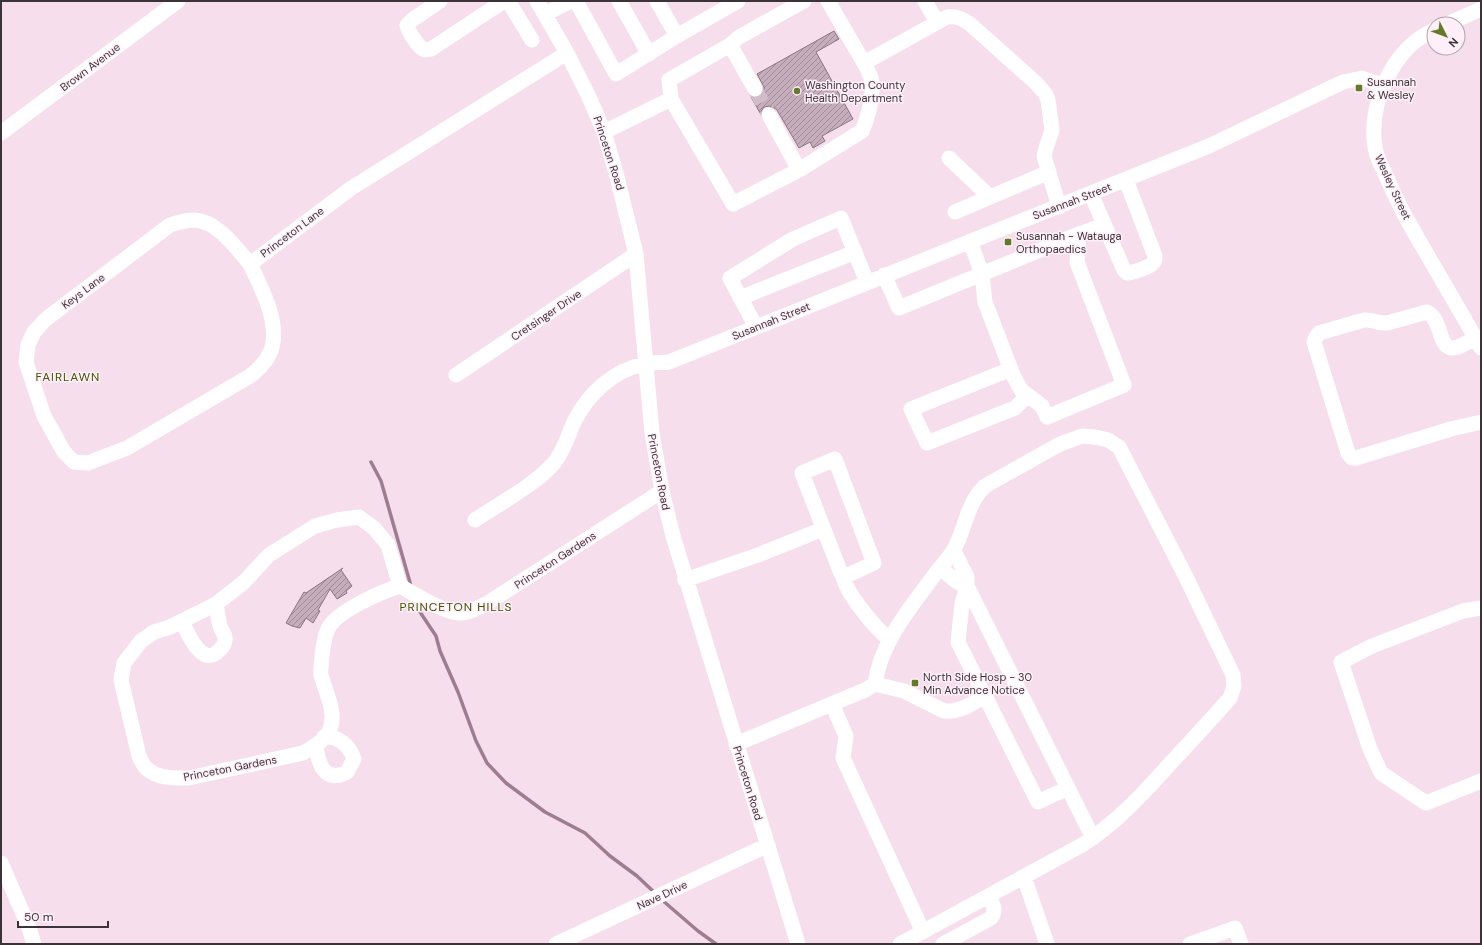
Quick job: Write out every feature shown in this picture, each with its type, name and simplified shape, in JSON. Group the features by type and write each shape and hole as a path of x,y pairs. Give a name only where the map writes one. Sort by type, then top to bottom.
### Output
{"street":[{"name":"Brown Avenue","path":"1,133 178,1"},
{"path":"440,1 407,25 420,48 425,50 431,49 504,1"},
{"path":"508,1 532,40"},
{"name":"Princeton Road","path":"537,1 590,97 604,132 616,173 636,254 644,364 652,433 662,491 685,580 798,944"},
{"path":"545,14 570,1"},
{"path":"576,1 616,74 677,36 738,1"},
{"path":"619,1 649,54"},
{"path":"657,1 677,36"},
{"path":"804,1 739,36 730,45 669,80 671,99 733,204 799,170 862,130 866,122 873,89 871,78 864,63 828,1"},
{"path":"925,1 937,22"},
{"path":"1465,16 1481,9"},
{"path":"864,63 947,17 954,16 963,18 1025,74 1044,93 1048,100 1052,130 1044,156 1060,207"},
{"name":"Wesley Street","path":"1426,33 1409,47 1389,74 1378,101 1375,116 1375,148 1394,195 1478,343"},
{"path":"730,45 755,89"},
{"name":"Princeton Lane","path":"74,462 88,463 127,448 250,376 262,366 270,354 274,338 271,317 264,294 250,264 350,189 567,53"},
{"name":"Susannah Street","path":"475,520 543,475 555,462 566,444 574,422 593,393 606,381 621,372 644,364 669,362 884,275 1060,207 1210,146 1344,82 1362,78 1384,86"},
{"path":"604,132 671,99"},
{"path":"769,115 799,170"},
{"path":"949,158 990,197"},
{"path":"955,212 1049,172"},
{"path":"1091,194 1124,270 1127,273 1152,265 1155,256 1126,180"},
{"path":"756,327 730,278 793,239 841,218 867,282"},
{"name":"Keys Lane","path":"74,462 64,452 44,416 26,362 28,346 34,332 46,319 170,225 184,221 197,220 211,225 226,237 250,264"},
{"path":"884,275 899,308 1078,234 1104,225"},
{"path":"970,241 982,274 985,302 1011,369 1021,390 1042,406 1047,418 1124,385 1077,262 1078,234"},
{"path":"740,298 855,252"},
{"name":"Cretsinger Drive","path":"456,375 636,254"},
{"path":"1478,343 1451,348 1443,342 1437,321 1432,314 1427,312 1380,324 1370,319 1364,320 1320,333 1314,342 1348,453 1352,458 1451,429 1481,422"},
{"path":"1011,369 911,409 927,443 1016,408 1028,395"},
{"path":"875,684 877,671 890,639 954,550 977,493 985,486 1060,444 1082,436 1108,440 1119,447 1171,547 1233,675 1234,686 1230,698 1130,806 1093,838 989,897 900,944"},
{"path":"844,577 874,563 835,460 802,472 846,585 867,616 883,634 890,639"},
{"name":"Princeton Gardens","path":"400,586 386,590 340,615 328,628 323,650 321,673 329,699 332,718 330,728 320,741 303,753 189,778 170,779 158,775 146,768 139,756 121,680 124,663 141,642 154,632 182,621 216,604 244,582 269,556 315,526 337,520 359,517 374,528 388,545 400,586 432,604 459,613 471,611 486,604 662,491"},
{"path":"685,580 758,555 823,529"},
{"path":"954,550 967,577 967,586 962,604 958,642 1038,802 1068,788"},
{"path":"940,568 959,584 967,586 1093,838"},
{"path":"182,621 198,649 203,654 208,656 213,655 225,643 226,639 219,625 216,604"},
{"path":"1481,608 1463,611 1372,646 1341,662 1370,749 1381,773 1426,803 1481,781"},
{"path":"736,744 865,690 875,684 904,691 944,711 953,711 966,707 985,696"},
{"path":"832,704 846,736 843,758 923,932"},
{"name":"Nave Drive","path":"556,944 768,845"},
{"path":"1,863 28,925 34,944"},
{"path":"1024,877 1048,944"},
{"path":"943,944 991,918 995,909 989,897"},
{"path":"1190,944 1234,928 1241,944"}],"building":[{"name":"Washington County Health Department","path":"834,31 839,39 816,52 853,119 822,136 825,141 813,148 810,142 799,148 777,110 769,106 764,107 760,113 751,97 760,97 764,89 757,74"},
{"path":"343,568 341,570 352,586 346,591 347,593 337,599 330,589 318,610 320,611 313,623 306,618 300,628 286,623 304,592 306,593"}],"waterway":[{"path":"371,462 381,481 411,586"},
{"path":"416,602 420,612 436,636 440,651 458,692 476,741 487,763 506,783 545,812 585,833 610,856 637,876 656,894"},
{"path":"662,900 698,931 716,944"}],"tunnel":[{"path":"755,89 769,115"}],"place":[{"name":"Susannah & Wesley","path":"1359,88"},
{"name":"Washington County Health Department","path":"797,91"},
{"name":"Susannah - Watauga Orthopaedics","path":"1008,242"},
{"name":"North Side Hosp - 30 Min Advance Notice","path":"915,683"}],"district":[{"name":"FAIRLAWN","path":"68,377"},
{"name":"PRINCETON HILLS","path":"456,607"}]}
